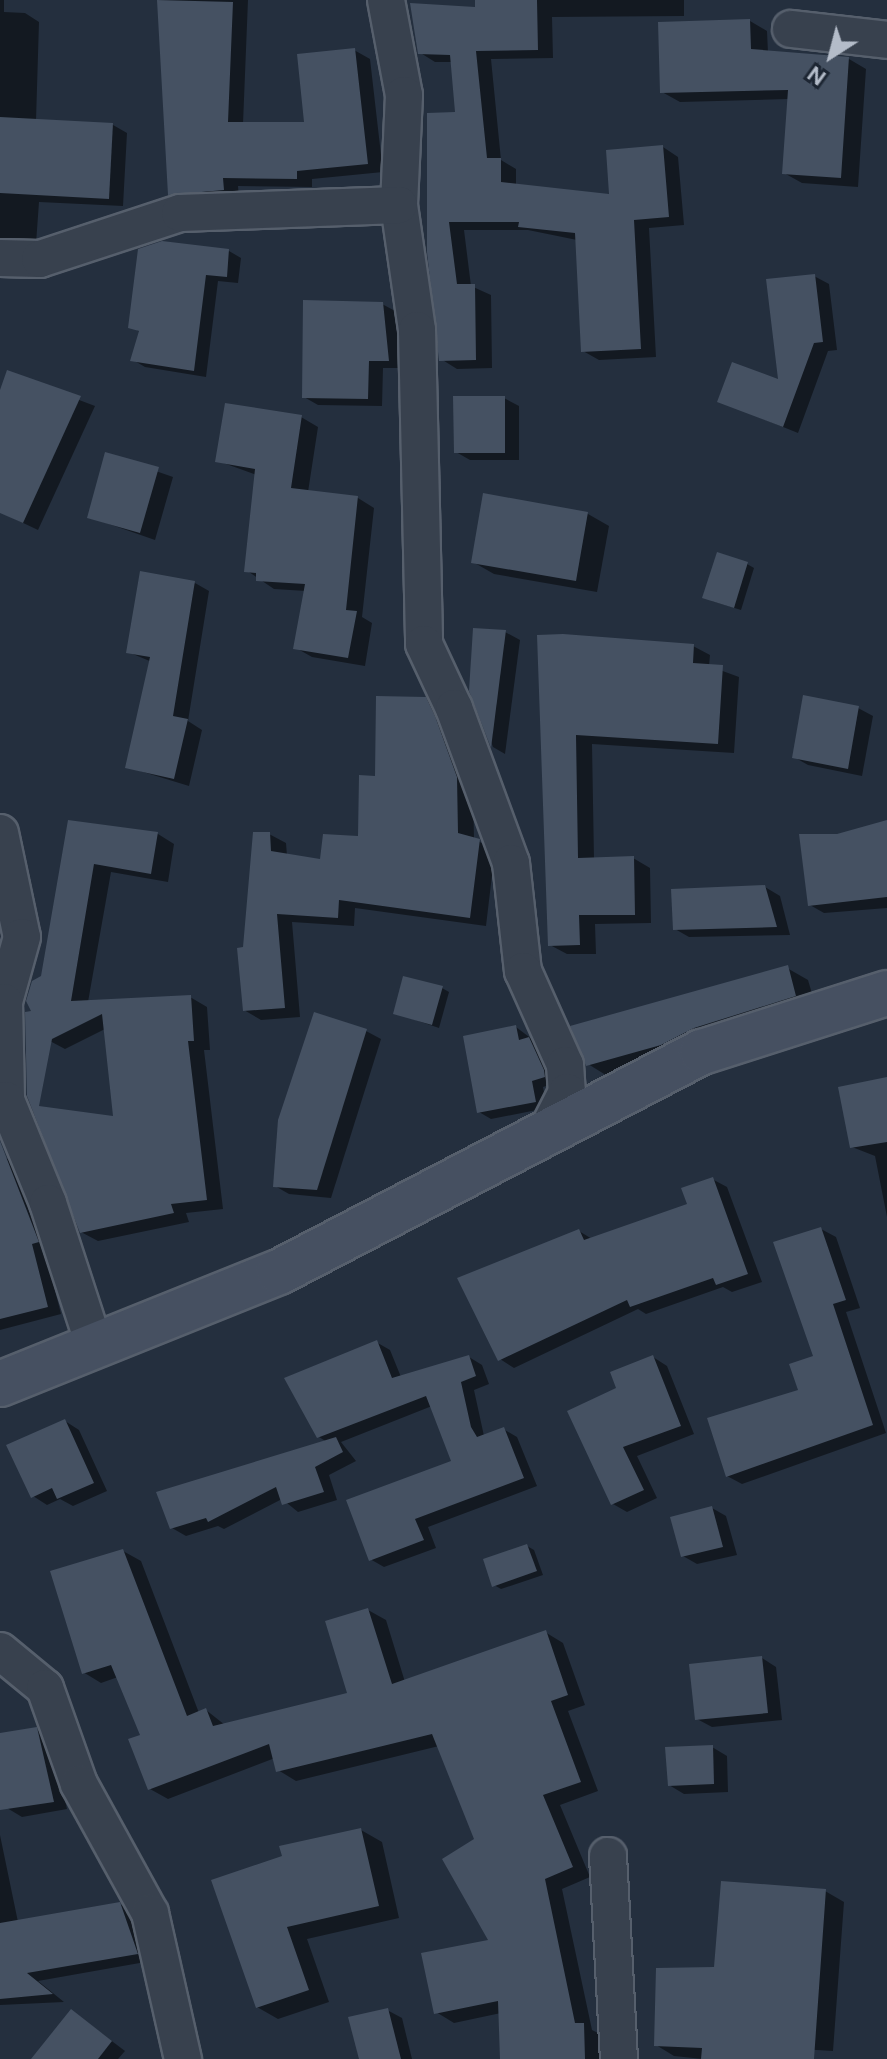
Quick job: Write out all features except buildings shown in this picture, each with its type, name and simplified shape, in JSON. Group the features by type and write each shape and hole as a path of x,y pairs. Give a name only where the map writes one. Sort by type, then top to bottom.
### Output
{"street":[{"path":"386,0 404,95 399,205 417,330 424,644 454,708 511,863 523,971 565,1065 567,1092 544,1137"},
{"path":"791,29 887,40"},
{"path":"1,262 40,259 180,213 399,205"},
{"path":"0,833 22,937 4,1002 6,1100 48,1203 95,1348"},
{"path":"0,1384 279,1272 544,1137 702,1052 887,993"},
{"path":"0,1651 45,1688 79,1784 150,1913 183,2059"},
{"path":"608,1856 619,2059"}]}
